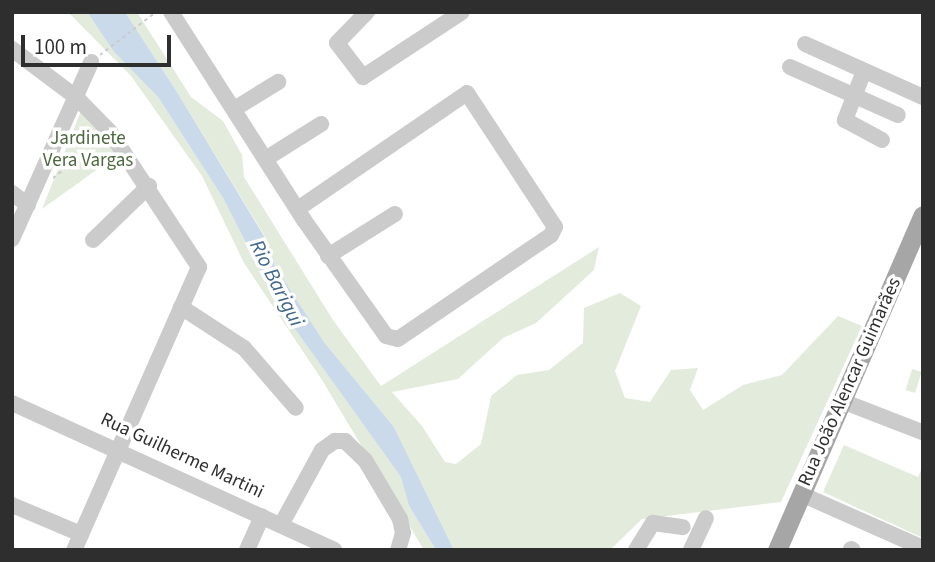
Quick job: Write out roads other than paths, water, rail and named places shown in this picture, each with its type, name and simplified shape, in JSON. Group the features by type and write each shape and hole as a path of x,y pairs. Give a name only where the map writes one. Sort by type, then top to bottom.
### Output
{"main road":[{"name":"Rua João Alencar Guimarães","path":"777,550 923,215"}],"street":[{"path":"171,12 328,256 386,336 398,339 551,235 555,227 467,93 459,95 299,208"},
{"path":"367,12 337,43 363,77 462,12"},
{"path":"805,44 923,97"},
{"path":"12,49 76,97 110,132 149,186 199,267 74,550"},
{"path":"12,239 96,58"},
{"path":"790,67 898,115"},
{"path":"864,71 852,95 845,120 882,140"},
{"path":"234,109 278,82"},
{"path":"267,158 321,124"},
{"path":"93,240 149,186"},
{"path":"12,193 28,205"},
{"path":"328,256 395,214"},
{"path":"181,307 244,348 296,408"},
{"path":"842,401 922,432"},
{"name":"Rua Guilherme Martini","path":"12,403 334,550"},
{"path":"281,525 323,450 335,441 345,441 365,460 400,519 403,533 398,550"},
{"path":"801,494 923,548"},
{"path":"12,505 80,534"},
{"path":"247,550 262,516"},
{"path":"691,550 706,518"},
{"path":"636,550 653,523 683,527"}],"water":[{"name":"Rio Barigui","path":"87,12 125,12 264,236 275,266 324,342 394,427 454,550 436,550 409,506 401,477 277,304 223,198 158,97 114,52"}],"park label":[{"name":"Jardinete Vera Vargas","path":"88,150"}]}
